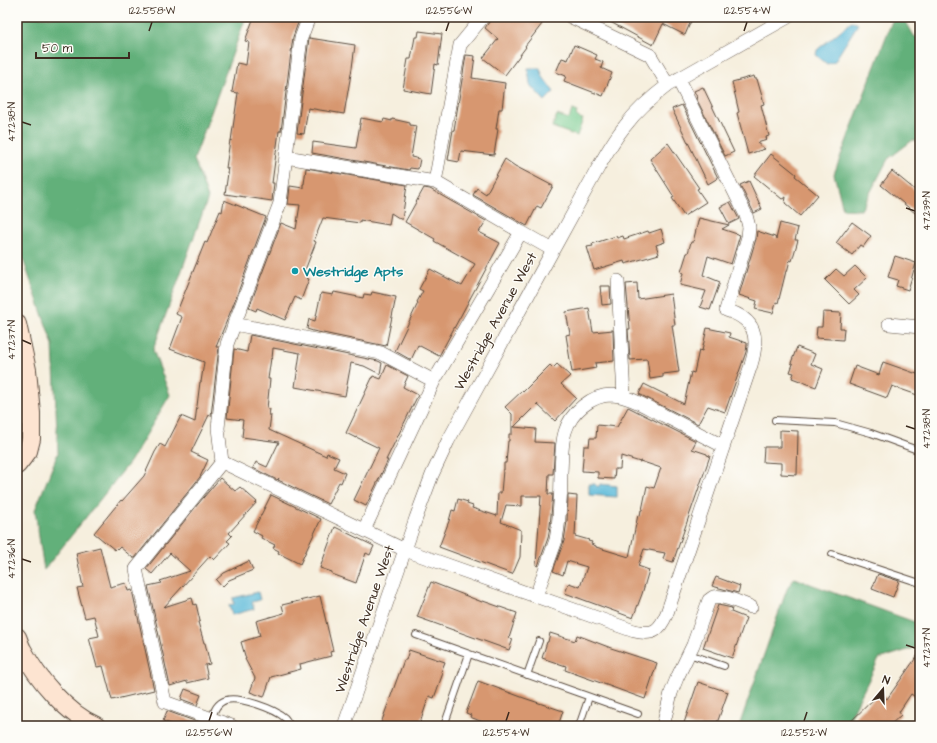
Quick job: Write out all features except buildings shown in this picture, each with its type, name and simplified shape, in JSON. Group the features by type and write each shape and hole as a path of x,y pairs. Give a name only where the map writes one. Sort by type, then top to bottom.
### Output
{"street":[{"path":"232,726 165,702 136,569 222,462 218,428 227,344 280,203 301,38 310,17"},
{"path":"435,182 460,45 483,17"},
{"path":"222,462 405,550 634,631 646,633 654,632 662,624 667,614 723,446 752,365 756,348 755,338 748,323 742,316 726,310 748,236 749,227 746,215 673,82 650,55 571,17"},
{"name":"Westridge Avenue West","path":"344,726 432,475 448,441 614,140 636,112 673,82 788,17"},
{"path":"286,157 435,182 553,250"},
{"path":"364,530 434,381 521,232"},
{"path":"618,281 624,397"},
{"path":"17,324 27,370 31,419 28,451 17,465"},
{"path":"234,324 381,353 434,381"},
{"path":"889,324 920,327"},
{"path":"536,596 554,545 558,527 562,448 565,431 579,409 586,403 603,396 613,395 624,397 723,446"},
{"path":"663,726 671,693 693,646 709,600 718,596 725,597 751,607"},
{"path":"19,649 46,686 70,709 90,724 96,726"}],"lane":[{"path":"775,420 835,423 871,433 920,451"},
{"path":"832,554 920,583"},
{"path":"416,634 638,714"},
{"path":"527,675 539,641"},
{"path":"444,726 469,654"},
{"path":"689,654 724,666"},
{"path":"580,726 590,697"},
{"path":"212,719 218,706 227,700 234,699 244,700 270,710 284,718 290,726"}],"green space":[{"path":"17,17 246,17 194,159 208,198 153,350 170,395 130,462 44,570 35,510 58,453 53,345 17,242"},
{"path":"904,18 914,36 920,39 920,142 913,140 888,159 861,210 843,209 834,174 892,21"},
{"path":"572,110 577,112 576,115 579,118 583,119 577,136 552,127 557,115 569,119"},
{"path":"794,578 920,624 920,646 879,659 846,726 739,726 787,589"}],"water":[{"path":"852,21 858,24 834,62 827,64 816,55 817,50"},
{"path":"528,68 540,68 543,77 554,92 545,101 530,85"},
{"path":"589,484 595,484 598,487 600,484 617,486 617,497 589,495"},
{"path":"258,592 260,600 252,602 254,609 232,615 229,605 234,604 233,598"}],"place":[{"name":"Westridge Apts","path":"295,271"}]}
